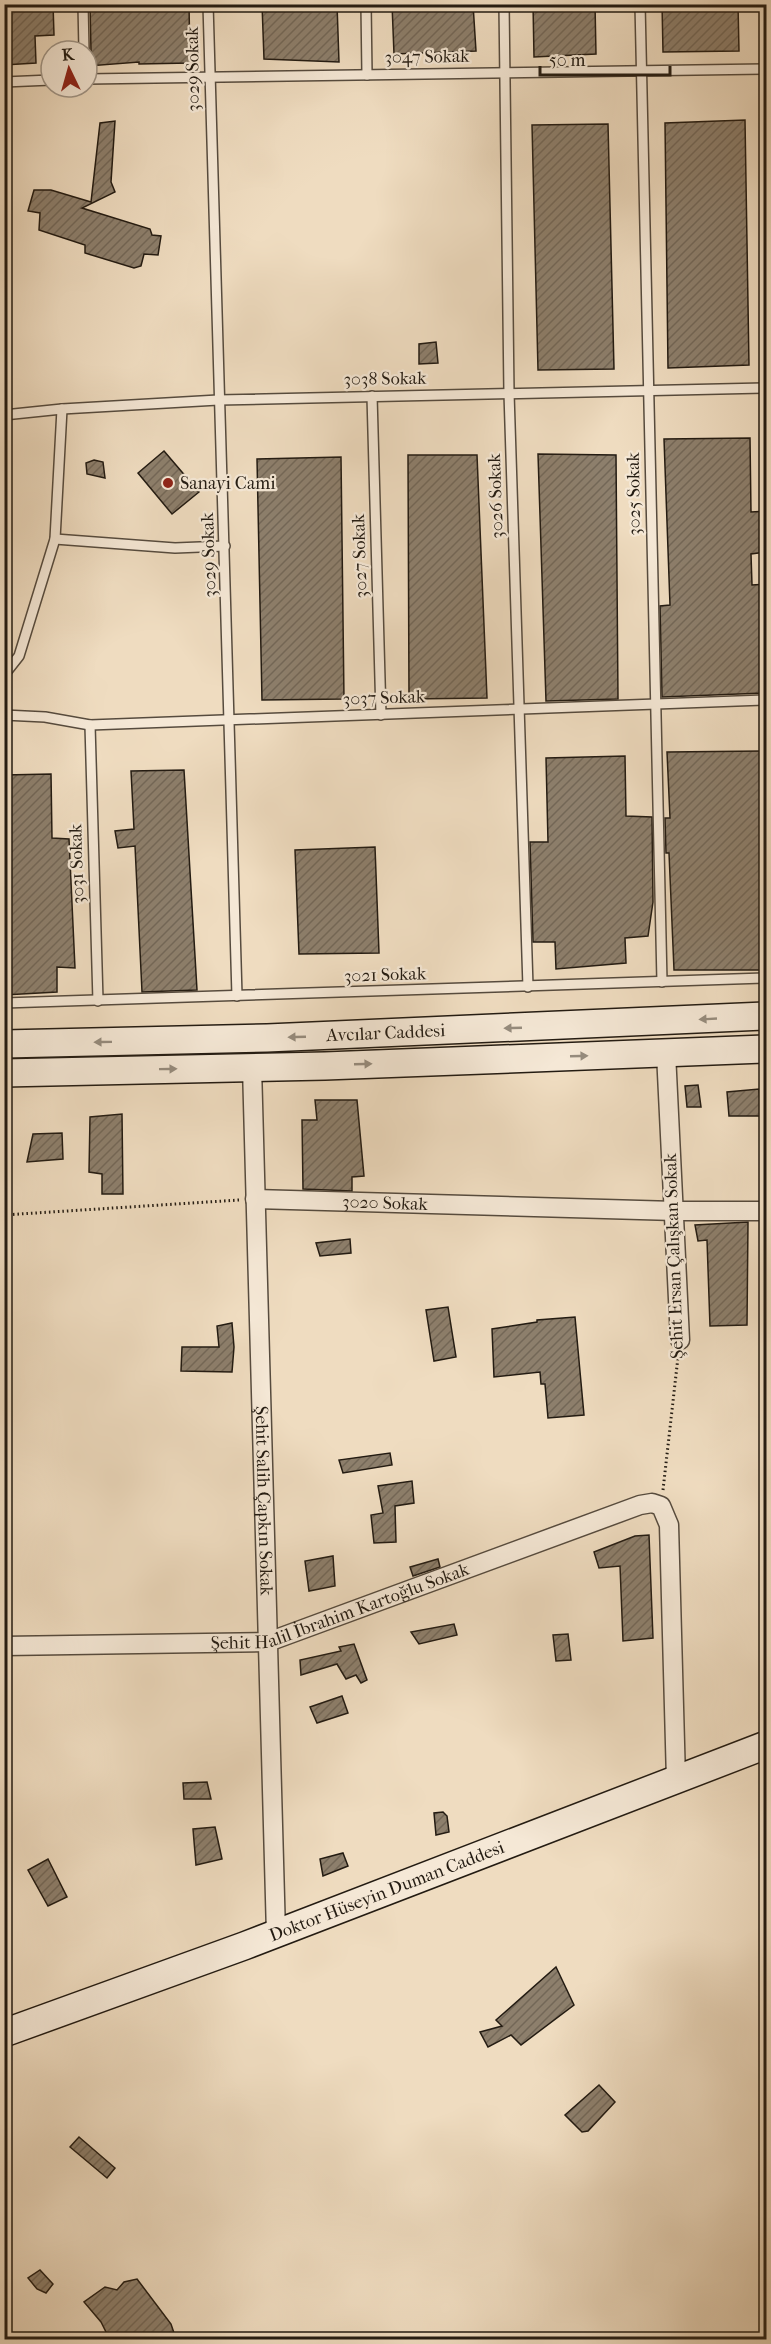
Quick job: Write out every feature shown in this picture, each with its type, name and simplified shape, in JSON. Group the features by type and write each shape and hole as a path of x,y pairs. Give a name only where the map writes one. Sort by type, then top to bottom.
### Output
{"main road":[{"name":"Avcılar Caddesi","path":"4,1044 267,1038 766,1016"},
{"name":"Avcılar Caddesi","path":"4,1073 252,1067 766,1049"},
{"name":"Doktor Hüseyin Duman Caddesi","path":"4,2033 276,1934 766,1745"}],"street":[{"name":"Şehit Ersan Çalışkan Sokak","path":"666,1053 680,1340"},
{"name":"Şehit Salih Çapkın Sokak","path":"252,1067 276,1934"},
{"name":"3020 Sokak","path":"255,1198 675,1212 766,1211"},
{"name":"Şehit Halil İbrahim Kartoğlu Sokak","path":"4,1646 267,1642 640,1505 652,1503 661,1506"},
{"path":"661,1506 669,1525 676,1780"}],"lane":[{"path":"83,4 84,39"},
{"name":"3029 Sokak","path":"208,4 237,996"},
{"path":"366,4 368,75"},
{"name":"3026 Sokak","path":"504,4 509,393 528,987"},
{"name":"3025 Sokak","path":"640,4 662,982"},
{"name":"3047 Sokak","path":"99,79 766,69"},
{"path":"4,82 39,81"},
{"name":"3038 Sokak","path":"4,415 62,408 218,400 766,388"},
{"name":"3027 Sokak","path":"372,396 381,715"},
{"path":"4,675 19,656 55,539 62,408"},
{"path":"55,539 175,548 225,546"},
{"name":"3037 Sokak","path":"4,715 45,717 90,726 766,700"},
{"name":"3031 Sokak","path":"90,726 98,1001"},
{"name":"3021 Sokak","path":"4,1003 766,978"}],"path":[{"path":"4,1215 255,1198"},
{"name":"Şehit Ersan Çalışkan Sokak","path":"661,1506 680,1340"}],"building":[{"path":"4,4 53,4 54,35 35,36 36,63 4,65"},
{"path":"90,4 189,4 190,63 139,64 139,62 99,65 99,39 91,39"},
{"path":"262,4 337,4 339,62 264,59"},
{"path":"392,4 473,4 476,51 394,54"},
{"path":"533,4 595,4 596,54 534,57"},
{"path":"662,4 738,4 739,51 663,52"},
{"path":"745,120 749,365 668,368 665,123"},
{"path":"115,121 111,182 115,192 82,208 150,229 152,235 161,236 158,255 144,254 141,266 134,268 85,253 85,245 39,230 40,213 28,211 34,190 51,190 91,202 100,123"},
{"path":"608,124 614,369 538,370 532,125"},
{"path":"436,342 438,363 419,364 419,344"},
{"path":"750,438 751,512 766,511 766,552 751,554 752,585 766,584 766,693 662,697 660,606 670,605 664,439"},
{"name":"Sanayi Cami","path":"164,451 199,492 172,514 138,473"},
{"path":"538,454 616,455 618,699 546,701"},
{"path":"408,455 477,455 487,698 409,699"},
{"path":"341,457 344,699 262,700 257,459"},
{"path":"94,460 103,462 105,478 87,474 86,463"},
{"path":"766,751 766,970 674,970 669,853 666,853 665,818 670,818 667,752"},
{"path":"625,756 626,816 652,817 653,902 648,936 625,938 626,963 556,969 555,942 533,942 530,842 548,842 546,758"},
{"path":"184,770 197,990 142,992 135,846 118,848 115,831 134,829 131,771"},
{"path":"51,774 52,838 69,839 75,968 57,967 57,992 4,995 4,775"},
{"path":"375,847 379,953 299,954 295,850"},
{"path":"698,1085 701,1107 687,1107 685,1086"},
{"path":"759,1089 761,1116 729,1116 727,1092"},
{"path":"315,1100 357,1100 364,1176 352,1177 352,1191 303,1189 302,1120 317,1120"},
{"path":"122,1114 123,1194 102,1194 102,1174 89,1172 90,1117"},
{"path":"62,1133 63,1159 27,1162 33,1134"},
{"path":"748,1222 747,1325 710,1326 707,1240 698,1241 695,1225"},
{"path":"350,1239 351,1253 320,1256 316,1243"},
{"path":"448,1307 456,1357 434,1361 426,1310"},
{"path":"575,1317 584,1415 548,1418 545,1384 541,1384 540,1372 494,1377 492,1329 537,1322 537,1320"},
{"path":"232,1323 234,1347 232,1372 181,1371 182,1347 219,1347 217,1326"},
{"path":"390,1453 392,1465 343,1473 339,1460"},
{"path":"412,1481 414,1503 395,1506 396,1542 374,1543 371,1515 383,1513 378,1486"},
{"path":"649,1535 653,1638 623,1641 620,1566 599,1568 594,1552 635,1536"},
{"path":"333,1556 335,1586 309,1591 305,1561"},
{"path":"438,1559 440,1567 413,1576 410,1567"},
{"path":"454,1624 457,1635 419,1644 411,1632"},
{"path":"568,1634 571,1660 556,1661 553,1635"},
{"path":"354,1644 367,1680 361,1683 356,1675 346,1679 337,1664 301,1675 300,1660 341,1651 339,1647"},
{"path":"342,1696 348,1713 317,1723 310,1707"},
{"path":"207,1782 211,1799 184,1799 183,1783"},
{"path":"443,1812 447,1816 449,1832 436,1835 434,1813"},
{"path":"215,1827 222,1859 196,1865 193,1829"},
{"path":"343,1853 348,1866 323,1876 320,1859"},
{"path":"48,1859 67,1897 48,1906 28,1870"},
{"path":"556,1967 574,2005 521,2045 511,2035 488,2047 480,2032 502,2026 496,2020"},
{"path":"599,2085 615,2102 588,2131 582,2132 565,2115"},
{"path":"79,2137 115,2168 107,2178 70,2147"},
{"path":"40,2270 53,2284 46,2293 37,2289 28,2278"},
{"path":"137,2279 171,2324 174,2333 164,2340 110,2340 101,2322 84,2302 105,2287 117,2290 124,2282"}],"place":[{"name":"Sanayi Cami","path":"168,483"}]}
